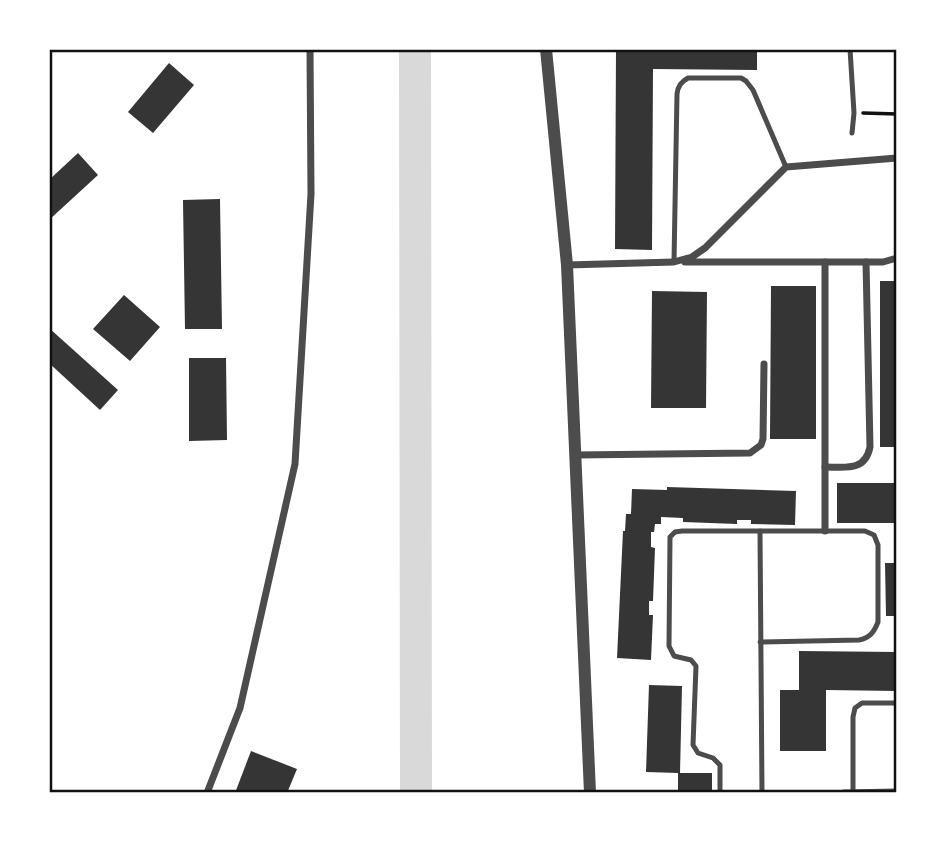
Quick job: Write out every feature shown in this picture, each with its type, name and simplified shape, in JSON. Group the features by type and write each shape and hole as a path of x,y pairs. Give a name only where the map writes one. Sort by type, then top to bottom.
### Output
{"street":[{"path":"207,793 240,708 295,464 311,194 310,49"},
{"path":"546,49 567,265 590,793"},
{"path":"674,262 692,257 705,248 786,167 897,158"},
{"path":"567,265 883,262 897,258"},
{"path":"825,262 825,531"},
{"path":"825,467 854,467 866,460 869,454 866,262"},
{"path":"575,455 750,453 761,445 763,439 764,364"},
{"path":"844,793 897,792"}],"lane":[{"path":"850,49 854,113 852,133"},
{"path":"674,262 677,94 683,81 688,78 736,78 746,81 753,90 786,167"},
{"path":"720,793 720,765 713,758 698,754 693,745 697,673 695,664 691,660 674,656 668,646 669,542 673,534 679,531 865,531 874,535 877,540 878,622 874,631 859,640 760,642"},
{"path":"760,531 762,793"},
{"path":"853,793 855,708 862,703 897,703"}],"path":[{"path":"854,113 897,114"}],"building":[{"path":"616,49 757,49 757,70 653,69 652,250 615,249"},
{"path":"169,63 194,85 153,133 128,112"},
{"path":"78,153 98,175 49,220 49,180"},
{"path":"220,199 222,329 185,329 183,200"},
{"path":"880,281 897,281 897,447 880,447"},
{"path":"771,286 816,286 816,439 770,439"},
{"path":"652,291 707,292 706,408 651,408"},
{"path":"124,295 160,327 130,361 93,329"},
{"path":"49,328 118,390 100,410 49,363"},
{"path":"189,358 226,358 227,440 189,441"},
{"path":"837,483 897,483 897,523 837,523"},
{"path":"667,487 796,491 795,525 751,524 751,520 737,520 737,524 683,522 683,518 661,517 661,524 655,524 654,532 651,532 651,547 655,548 653,601 649,601 649,615 653,615 651,660 617,658 623,531 626,514 631,514 632,489 667,490"},
{"path":"885,563 897,563 897,616 886,616"},
{"path":"799,651 897,652 897,691 826,690 826,751 780,751 780,690 799,690"},
{"path":"649,685 682,686 680,773 712,773 712,793 678,793 678,773 646,772"},
{"path":"251,751 297,769 287,793 235,793"}],"waterway":[{"path":"415,49 416,793"}]}
